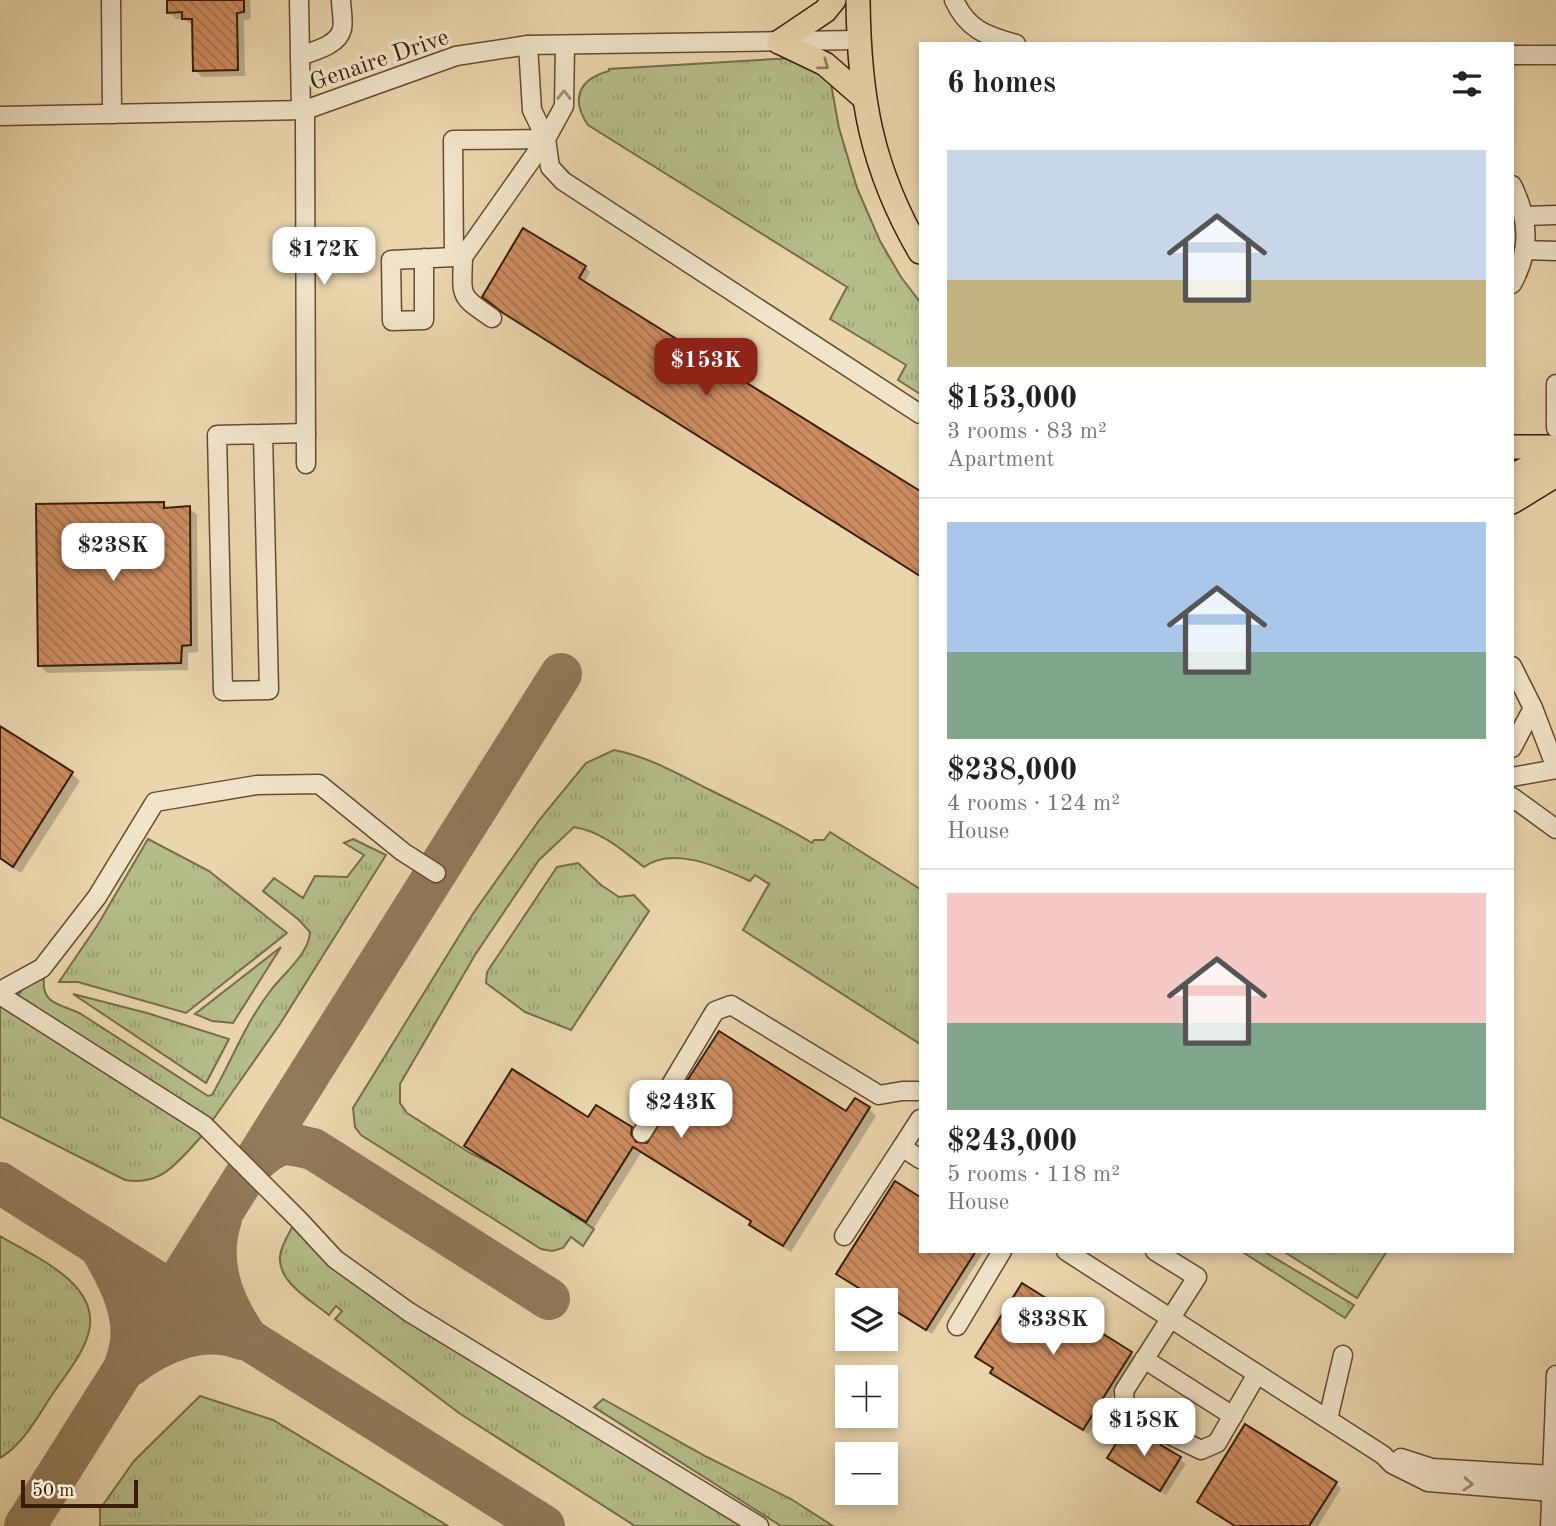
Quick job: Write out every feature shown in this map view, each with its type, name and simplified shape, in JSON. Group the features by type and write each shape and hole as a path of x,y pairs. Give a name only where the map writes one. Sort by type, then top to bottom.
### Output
{"main road":[{"path":"779,42 818,17 834,0"},
{"path":"858,0 858,40 864,97 879,165 891,197 919,250"},
{"path":"779,42 825,64 864,97"},
{"path":"1514,447 1556,447"},
{"path":"1514,475 1556,453"},
{"path":"1514,501 1556,475"}],"street":[{"path":"111,0 113,114"},
{"path":"299,0 303,110 306,464"},
{"path":"300,56 328,45 337,38 342,29 341,0"},
{"path":"954,0 961,14 986,36 1008,42"},
{"name":"Genaire Drive","path":"0,116 303,110 456,56 528,45 858,40"},
{"path":"528,45 532,110 546,139 550,167 563,181 625,224 919,413"},
{"path":"459,257 546,139 565,106 565,45"},
{"path":"1514,55 1556,55"},
{"path":"492,318 468,302 463,292 453,140 546,139"},
{"path":"1514,189 1522,206 1527,237 1521,269 1514,281"},
{"path":"1524,216 1556,215"},
{"path":"1524,250 1556,251"},
{"path":"424,258 459,257"},
{"path":"1556,383 1556,428"},
{"path":"263,434 268,690 223,691 217,435 306,433"},
{"path":"1514,670 1533,708 1556,768 1514,777"},
{"path":"1514,744 1533,708"},
{"path":"436,873 403,852 319,784 257,785 155,802 97,897 42,968 0,993 204,1125 335,1259 398,1304 759,1526"},
{"path":"1514,798 1556,829"},
{"path":"642,1133 715,1011 731,1005 879,1095 919,1091"},
{"path":"844,1236 919,1121"},
{"path":"902,1147 919,1158"},
{"path":"957,1326 1001,1253"},
{"path":"1069,1253 1328,1419 1383,1455 1392,1464 1428,1482 1552,1483"},
{"path":"1158,1253 1197,1277 1124,1391 1125,1408 1201,1450 1217,1443 1257,1374"},
{"path":"1328,1419 1343,1354"},
{"path":"1144,1359 1233,1416"},
{"path":"1550,1526 1556,1375"}],"green space":[{"path":"793,58 812,67 831,84 839,128 857,188 880,241 901,277 919,301 919,393 898,380 906,365 830,319 847,287 588,125 579,107 580,91 591,79 609,69"},
{"path":"614,750 639,757 775,822 812,843 814,840 824,840 830,832 919,888 919,1043 743,930 769,884 755,875 750,881 711,865 683,858 656,861 644,867 603,837 574,827 539,860 475,955 400,1084 400,1103 407,1113 470,1153 516,1176 594,1229 583,1246 571,1237 563,1248 552,1251 541,1249 361,1135 355,1127 353,1108 472,915 540,819 586,763"},
{"path":"148,839 209,871 287,933 186,1013 78,982 59,982 97,926"},
{"path":"353,839 386,855 280,1024 212,1121 17,996 29,982 44,979 44,988 49,999 81,1014 208,1096 212,1095 254,1015 271,990 301,956 309,940 310,932 299,920 263,891 274,878 303,898 315,876 347,877 364,855 344,843"},
{"path":"578,863 601,885 619,897 634,895 649,911 571,1030 525,1012 486,983 487,972 557,867"},
{"path":"281,947 233,1023 212,1021 195,1014"},
{"path":"73,994 147,1013 229,1039 206,1083"},
{"path":"0,1003 204,1134 161,1175 139,1181 125,1180 0,1117"},
{"path":"293,1226 747,1526 635,1526 459,1413 335,1319 342,1311 336,1306 329,1315 297,1290 284,1274 280,1256"},
{"path":"0,1236 61,1273 84,1299 90,1314 87,1339 74,1363 24,1437 0,1458"},
{"path":"1244,1253 1266,1253 1354,1305 1345,1318"},
{"path":"1286,1253 1386,1253 1357,1298"},
{"path":"200,1396 273,1420 448,1526 100,1526 100,1509 134,1461"},
{"path":"603,1399 707,1457 791,1499 833,1526 781,1526 594,1407"}],"building":[{"path":"167,0 244,0 244,12 237,13 238,70 193,71 192,19 182,19 182,12 167,13"},
{"path":"523,228 586,266 579,278 919,490 919,575 503,313 482,297"},
{"path":"164,502 164,508 190,506 191,645 182,646 181,663 38,666 36,504"},
{"path":"0,726 73,772 13,867 0,858"},
{"path":"719,1031 846,1111 855,1098 870,1107 783,1246 749,1225 751,1221 633,1147 586,1222 464,1146 512,1069 588,1117 596,1105 632,1127 631,1134 636,1142 647,1143"},
{"path":"895,1181 919,1196 919,1253 975,1253 926,1330 898,1312 898,1288 859,1288 836,1274"},
{"path":"1022,1283 1132,1352 1083,1430 990,1373 993,1368 975,1357"},
{"path":"1245,1424 1337,1482 1309,1526 1235,1526 1197,1502"},
{"path":"1128,1425 1149,1437 1157,1437 1161,1445 1181,1457 1160,1491 1107,1458"}],"taxiway":[{"path":"25,1526 561,674"},
{"path":"257,1160 278,1146 296,1145 313,1149 549,1299"},
{"path":"0,1183 544,1526"},
{"path":"221,1219 216,1251 219,1281 230,1310 247,1338"},
{"path":"99,1245 121,1287 130,1316 130,1347 126,1362"},
{"path":"128,1367 154,1350 182,1338 212,1334 242,1339"}]}
